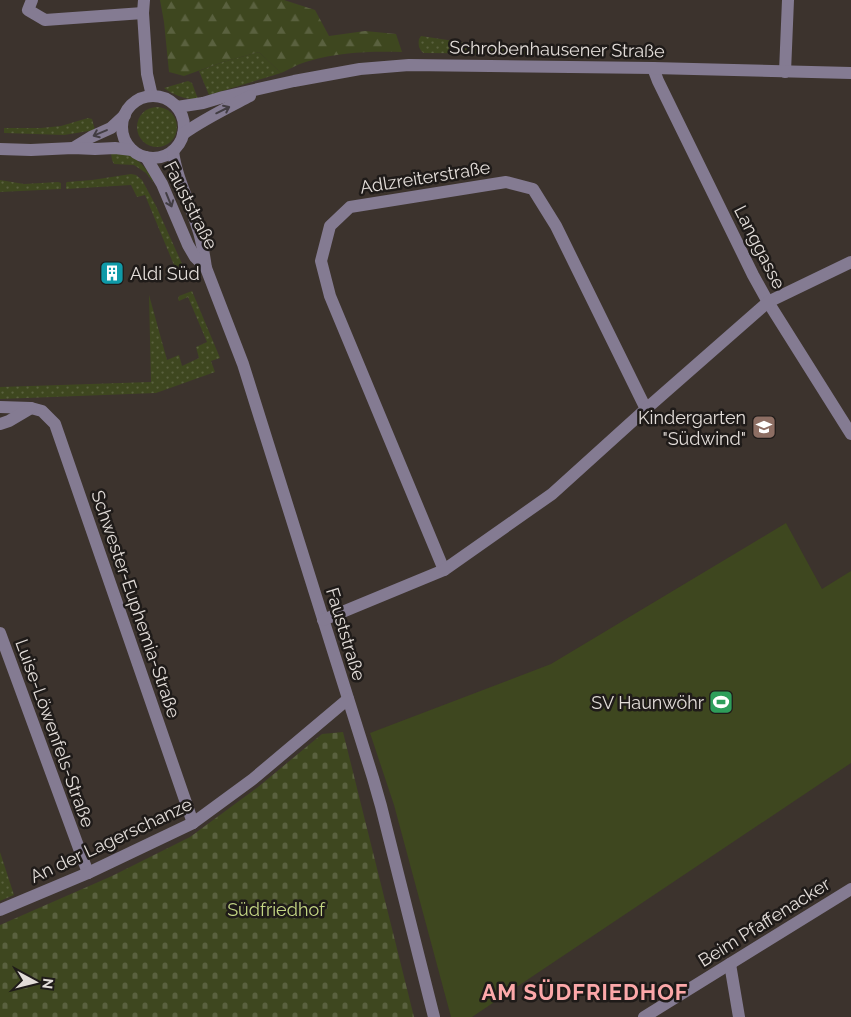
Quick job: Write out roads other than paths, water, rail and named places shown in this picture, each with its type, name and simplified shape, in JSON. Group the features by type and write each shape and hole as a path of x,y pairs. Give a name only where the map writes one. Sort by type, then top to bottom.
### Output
{"street":[{"path":"32,0 28,10 44,20 144,6 148,74 152,96"},
{"path":"785,72 788,0"},
{"name":"Schrobenhausener Straße","path":"177,107 203,103 294,81 360,69 409,64 851,73"},
{"name":"Langgasse","path":"653,68 667,101 753,275 768,302 849,426"},
{"name":"Schrobenhausener Straße","path":"183,134 207,118 264,89"},
{"path":"152,96 161,97 177,107 183,121 183,134 173,151 162,157 154,158 139,155 132,150 123,135 122,125 125,115 135,102 152,96"},
{"path":"73,148 111,128 125,115"},
{"path":"0,149 73,148 85,150 115,148 132,150"},
{"name":"Fauststraße","path":"173,151 179,177 201,240 206,268 243,364 381,806 434,1017"},
{"name":"Fauststraße","path":"146,157 162,184 195,258 206,268"},
{"name":"Adlzreiterstraße","path":"444,570 330,296 323,270 321,261 330,226 350,207 506,182 533,189 556,226 646,409"},
{"path":"323,620 444,570 552,494 768,302 851,262"},
{"name":"Schwester-Euphemia-Straße","path":"0,407 31,408 42,411 55,424 193,823"},
{"path":"0,424 31,408"},
{"name":"Luise-Löwenfels-Straße","path":"0,633 88,873"},
{"name":"An der Lagerschanze","path":"0,910 88,873 193,823 253,779 348,699"},
{"name":"Beim Pfaffenacker","path":"644,1017 851,889"},
{"path":"730,964 739,1017"}],"place":[{"name":"Aldi Süd","path":"112,273"},
{"name":"Kindergarten \"Südwind\"","path":"764,427"},
{"name":"SV Haunwöhr","path":"721,702"}],"district":[{"name":"AM SÜDFRIEDHOF","path":"585,992"}],"park label":[{"name":"Südfriedhof","path":"276,909"}]}
